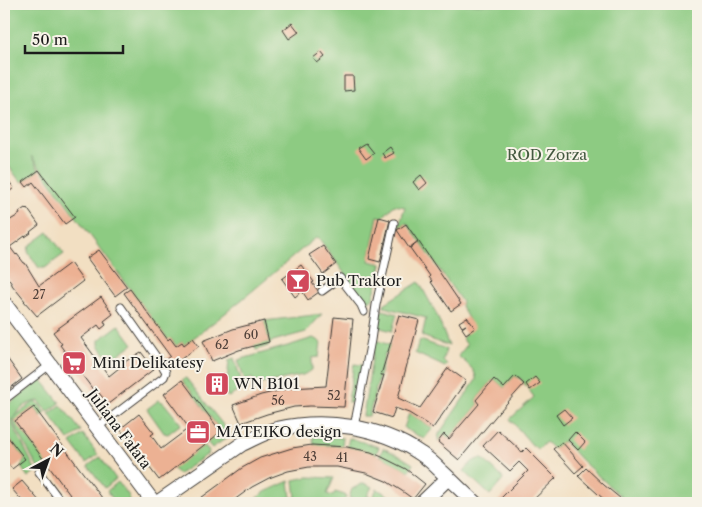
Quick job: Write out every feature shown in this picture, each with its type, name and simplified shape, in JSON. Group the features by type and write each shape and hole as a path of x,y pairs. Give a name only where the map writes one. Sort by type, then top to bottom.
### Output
{"street":[{"name":"Juliana Fałata","path":"4,302 156,503"},
{"path":"156,503 242,444 276,430 301,425 328,424 354,427 398,440 428,459 475,503"},
{"path":"422,503 448,478"}],"lane":[{"path":"354,427 376,305 394,223"},
{"path":"322,291 340,278 361,305 364,312"},
{"path":"98,427 164,377 166,372 121,307"},
{"path":"4,400 51,364"},
{"path":"39,472 62,503"}],"green space":[{"name":"ROD Zorza","path":"4,4 698,4 698,503 628,503 581,460 564,441 553,449 546,442 538,449 532,445 510,419 534,397 521,379 515,376 504,388 494,379 476,400 479,404 449,439 444,435 438,442 439,434 476,380 473,370 458,356 467,345 462,338 466,334 470,322 461,306 462,302 407,223 398,228 405,207 394,205 383,217 378,216 369,261 382,264 373,298 366,303 318,237 201,332 184,345 182,342 176,346 171,339 168,340 31,156 39,170 23,182 19,180 4,160"},
{"path":"48,232 64,254 45,268 39,268 28,252 29,246"},
{"path":"419,282 436,313 449,346 422,336 426,318 384,307 384,304"},
{"path":"383,310 397,314 392,331 377,327 379,314"},
{"path":"322,314 306,332 273,341 268,346 256,350 254,345 269,342 264,321"},
{"path":"119,325 133,344 112,359 108,358 99,345 99,340"},
{"path":"313,338 321,343 319,357 312,358 312,370 303,375 255,385 252,378 245,381 238,360"},
{"path":"375,340 390,345 388,353 385,353 369,416 363,416"},
{"path":"420,340 446,349 443,361 447,365 445,367 415,353"},
{"path":"234,358 244,389 228,397 226,394 229,360"},
{"path":"354,364 362,365 357,403 348,402"},
{"path":"186,378 231,435 212,448 207,442 221,431 182,380"},
{"path":"41,379 60,403 48,412 39,401 30,403 19,411 12,423 36,471 28,477 21,467 25,459 4,432 4,408"},
{"path":"159,400 164,403 181,424 168,434 164,433 147,409"},
{"path":"34,402 38,403 45,413 41,416 34,407 15,421 47,463 39,470 14,424 14,417"},
{"path":"61,405 81,431 69,440 49,414"},
{"path":"409,413 433,428 424,439 404,428"},
{"path":"83,434 98,455 86,463 71,443"},
{"path":"313,437 343,438 342,446 314,445"},
{"path":"349,438 379,447 376,454 347,447"},
{"path":"204,445 209,451 208,454 178,474 173,468"},
{"path":"383,448 413,464 409,471 380,456"},
{"path":"100,457 116,479 105,488 88,466"},
{"path":"483,459 503,480 490,495 464,471 472,462"},
{"path":"308,477 334,478 327,494 333,496 335,492 345,495 346,498 341,503 254,503 253,501 265,492 289,481 291,498 296,498 294,480"},
{"path":"118,482 129,496 129,501 126,503 116,503 107,491"},
{"path":"364,483 372,487 367,496 372,498 377,489 402,503 367,503 349,498 352,489"}],"building":[{"path":"292,23 299,32 289,39 283,30"},
{"path":"321,52 325,57 317,63 313,58"},
{"path":"344,76 353,76 354,90 344,91"},
{"path":"366,143 374,153 366,159 358,148"},
{"path":"390,147 394,153 385,158 382,153"},
{"path":"39,170 75,217 65,224 33,182 27,187 23,182"},
{"path":"4,175 14,188 4,196"},
{"path":"421,175 427,183 419,190 413,182"},
{"path":"27,208 39,225 31,233 10,247 25,263 39,286 70,263 83,281 37,316 4,275 4,224 20,214 19,212"},
{"path":"379,217 390,220 380,262 369,259"},
{"path":"406,224 418,241 409,248 397,230"},
{"path":"419,242 461,304 451,311 410,248"},
{"path":"323,246 336,264 323,274 309,255"},
{"path":"99,250 127,287 115,296 87,258"},
{"name":"Pub Traktor","path":"301,265 319,292 308,300 302,291 295,297 282,279"},
{"path":"130,289 168,340 170,338 176,346 182,342 184,345 193,338 199,346 170,367 165,360 170,356 124,293"},
{"path":"101,297 113,314 104,321 106,325 101,329 98,325 81,338 109,376 123,363 141,352 154,369 108,404 99,393 97,395 60,345 62,344 53,332"},
{"path":"399,315 419,320 398,398 420,408 448,368 466,381 433,428 409,413 395,408 392,418 373,412 384,375 381,375"},
{"path":"334,317 353,319 344,407 294,407 241,423 233,405 261,395 291,388 326,386"},
{"path":"467,317 475,328 466,334 462,328 466,325 462,327 459,322"},
{"path":"264,321 269,342 239,350 212,361 203,341 233,329"},
{"path":"4,354 22,379 4,393"},
{"path":"515,376 524,384 459,460 438,442 444,434 449,439 479,404 476,400 494,379 504,388"},
{"name":"WN B101","path":"220,377 224,386 214,392 209,382"},
{"path":"535,377 540,383 530,390 526,384"},
{"path":"182,380 221,432 159,480 120,429 139,414 154,433 151,435 161,449 189,428 164,394"},
{"path":"34,407 106,503 77,503 73,499 15,421"},
{"path":"564,409 572,418 563,425 556,415"},
{"path":"498,430 522,452 526,448 556,478 530,503 500,503 498,501 528,471 519,462 510,471 483,446"},
{"path":"4,432 25,459 12,469 4,458"},
{"path":"575,432 585,442 578,450 568,440"},
{"path":"562,442 583,466 575,473 553,449"},
{"path":"312,445 347,447 371,452 406,469 425,484 413,499 386,481 366,473 337,467 309,467 288,471 269,478 252,487 230,503 194,503 242,468 260,458 292,448"},
{"path":"586,468 626,503 608,503 578,476"},
{"path":"22,481 41,503 24,503 12,489"}],"place":[{"name":"Pub Traktor","path":"298,281"},
{"name":"Mini Delikatesy","path":"74,363"},
{"name":"WN B101","path":"217,384"},
{"name":"MATEIKO design","path":"198,432"}]}
